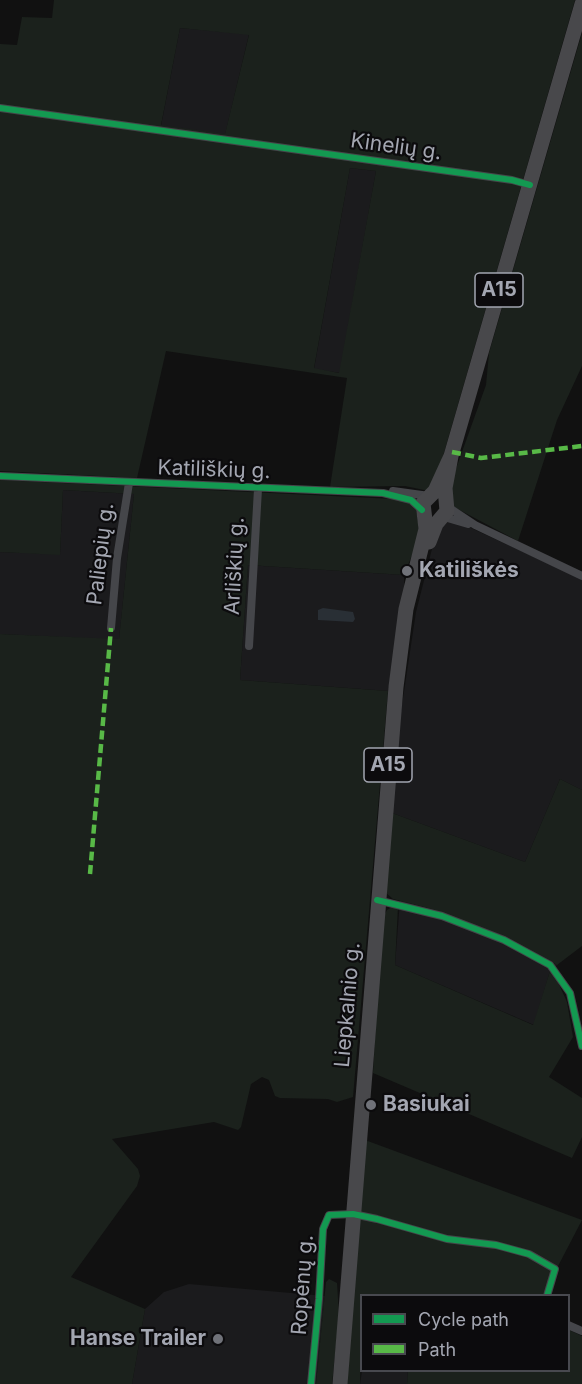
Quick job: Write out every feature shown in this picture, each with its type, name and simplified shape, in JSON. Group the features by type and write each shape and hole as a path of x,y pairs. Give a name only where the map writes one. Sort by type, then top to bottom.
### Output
{"highway":[{"name":"A15","path":"530,185 582,4"},
{"name":"Liepkalnio g.","path":"340,1384 391,729 406,609 426,529 436,508 530,185"}],"street":[{"name":"Kinelių g.","path":"0,108 512,180 530,185"},
{"name":"Katiliškių g.","path":"0,476 384,493 436,508"},
{"name":"Paliepių g.","path":"111,628 117,558 129,483"},
{"name":"Arliškių g.","path":"249,646 258,489"},
{"name":"Katiliškių g.","path":"384,493 398,490 582,576"},
{"path":"378,900 442,916 504,940 550,965 570,993 582,1046"},
{"path":"353,1214 466,1243 496,1245 529,1254 555,1269 548,1294"},
{"name":"Ropėnų g.","path":"310,1384 320,1299 323,1229 329,1215 353,1214"}],"shaded area":[{"path":"54,0 575,0 439,470 429,491 405,486 330,487 347,378 166,351 137,478 0,471 0,44 17,45 22,17 52,18","holes":["180,28 249,35 225,134 161,125","350,168 376,171 339,373 314,368"]},
{"path":"180,28 249,34 225,135 161,126"},
{"path":"582,33 582,366 557,420 518,541 454,507 448,491 486,385 489,353"},
{"path":"350,168 376,171 340,373 314,369"},
{"path":"0,480 394,499 408,502 416,509 420,535 404,575 248,565 240,680 388,691 353,1097 337,1102 328,1099 280,1098 275,1096 269,1080 262,1077 251,1084 241,1127 238,1130 214,1122 112,1139 138,1169 140,1176 137,1186 71,1277 145,1309 132,1384 0,1384 0,634 119,639 134,494 63,490 60,555 0,552"},
{"path":"63,490 134,494 119,640 0,634 0,552 60,554"},
{"path":"444,520 471,528 582,579 582,790 560,779 525,862 392,813 400,718 416,612 436,533"},
{"path":"248,565 404,575 404,606 388,691 240,680"},
{"path":"323,608 353,612 355,619 353,622 318,620 318,610"},
{"path":"560,779 582,790 582,946 557,965 501,935 435,910 393,899 385,892 392,813 525,862"},
{"path":"400,900 435,910 501,935 557,965 550,971 534,1025 395,965"},
{"path":"398,907 395,965 533,1025 550,971 557,980 567,1002 573,1037 549,1077 582,1098 582,1137 572,1158 373,1073 382,919 387,910"},
{"path":"365,1140 582,1220 544,1294 360,1294 360,1384 347,1384"},
{"path":"329,1279 337,1283 339,1316 332,1384 316,1384 326,1282"},
{"path":"189,1284 325,1296 316,1384 132,1384 145,1309 164,1292"},
{"path":"570,1330 582,1336 582,1384 407,1384 408,1372 570,1372"},
{"path":"362,1372 408,1372 407,1384 360,1384"}],"marked path":[{"path":"452,452 481,458 582,446"},
{"path":"90,874 111,628"}],"cycle path":[{"path":"0,108 512,180 530,185"},
{"path":"0,476 383,493 411,500 422,510"},
{"path":"377,900 442,916 504,940 550,965 570,993 582,1046"},
{"path":"311,1384 323,1229 329,1215 353,1214 447,1239 496,1245 529,1254 555,1269 548,1294"}],"place":[{"name":"Katiliškės","path":"407,571"},
{"name":"Basiukai","path":"371,1105"},
{"name":"Hanse Trailer","path":"218,1339"}]}
